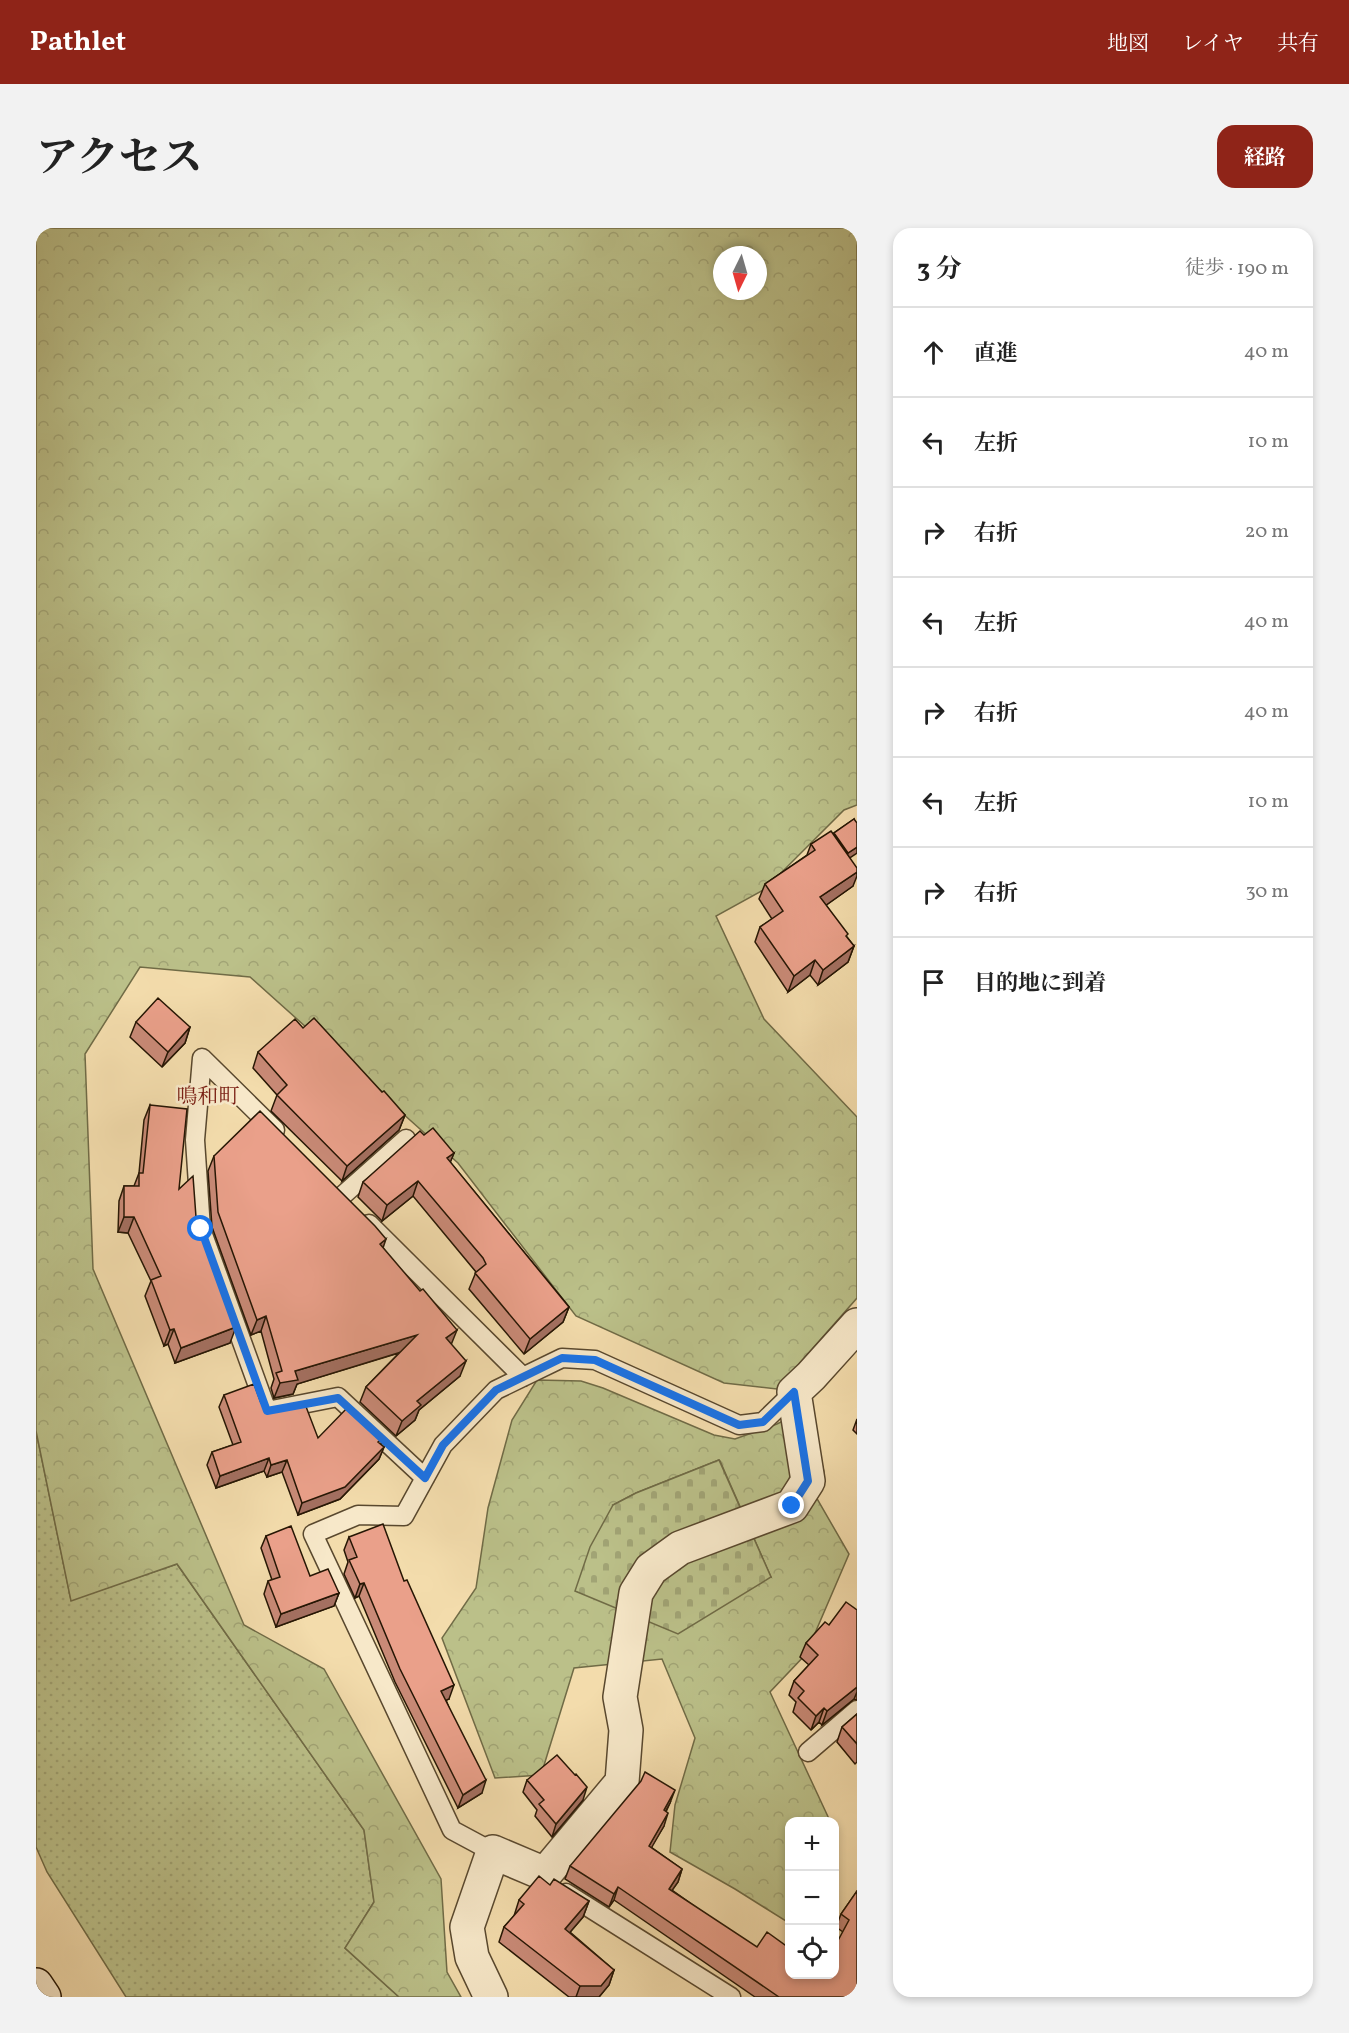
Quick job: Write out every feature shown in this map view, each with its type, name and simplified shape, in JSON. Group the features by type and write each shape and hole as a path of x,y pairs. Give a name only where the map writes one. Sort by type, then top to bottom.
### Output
{"street":[{"path":"491,1997 472,1957 467,1927 493,1852 545,1874 622,1782 626,1730 620,1697 636,1593 651,1569 680,1548 792,1506 808,1481 794,1392 857,1325"},
{"path":"36,1985 44,1997"}],"lane":[{"path":"284,1140 202,1058 195,1140 201,1229 267,1411 338,1398 425,1478"},
{"path":"350,1205 406,1139"},
{"path":"325,1180 523,1377"},
{"path":"493,1852 452,1830 313,1534 358,1515 404,1516 443,1445 496,1390 562,1358 595,1360 739,1425 763,1422 794,1392"},
{"path":"808,1752 857,1710"},
{"path":"545,1874 554,1886 730,1997"}],"green space":[{"path":"36,228 857,228 857,805 844,810 765,889 716,916 764,1019 857,1117 857,1298 777,1389 724,1383 576,1316 458,1163 250,977 140,967 85,1054 93,1269 244,1625 324,1669 441,1879 447,1972 461,1997 399,1997 345,1948 374,1902 364,1830 177,1564 71,1601 36,1431"},
{"path":"537,1380 581,1381 714,1435 735,1439 777,1424 808,1408 824,1472 816,1497 849,1554 806,1654 770,1692 828,1817 785,1817 785,1920 670,1852 675,1805 695,1738 662,1659 574,1668 541,1775 495,1778 442,1638 476,1588 488,1508 512,1420","holes":["719,1460 771,1577 613,1505 636,1493"]},
{"path":"36,1431 71,1600 177,1564 364,1830 374,1902 345,1948 399,1997 126,1997 47,1872 36,1847"},
{"path":"719,1460 771,1577 678,1634 575,1591 590,1547 613,1505 636,1493"}],"building":[{"path":"854,819 857,823 857,847 848,853 834,833"},
{"path":"831,831 857,868 857,872 820,897 848,934 846,936 854,946 823,970 815,960 794,976 760,927 783,911 765,884 815,850 811,844"},
{"path":"158,998 190,1027 168,1052 136,1022"},
{"path":"314,1018 405,1115 347,1166 277,1095 287,1085 258,1052 295,1019 303,1028"},
{"path":"150,1105 187,1109 179,1189 193,1176 196,1217 236,1327 181,1348 174,1329 170,1330 151,1280 161,1276 134,1217 124,1217 124,1186 139,1186 139,1173 143,1173"},
{"path":"260,1111 375,1226 386,1239 380,1244 420,1291 423,1289 457,1330 446,1338 466,1361 417,1401 421,1405 402,1421 366,1387 417,1335 295,1371 298,1380 280,1383 276,1373 282,1371 266,1316 257,1320 218,1212 214,1156"},
{"path":"433,1128 454,1153 447,1158 569,1307 530,1339 475,1273 486,1264 483,1258 418,1181 387,1205 363,1182 420,1131 424,1135"},
{"path":"254,1384 261,1403 268,1409 305,1404 318,1438 349,1406 383,1438 378,1442 384,1447 345,1487 302,1503 287,1460 271,1465 269,1458 220,1476 212,1452 241,1442 224,1395"},
{"path":"383,1524 404,1581 407,1580 454,1685 441,1691 486,1780 463,1795 400,1669 364,1583 360,1584 349,1560 357,1557 349,1537"},
{"path":"291,1526 310,1576 328,1569 339,1593 281,1614 268,1581 280,1577 266,1536"},
{"path":"846,1602 857,1610 857,1687 827,1711 824,1708 816,1716 798,1698 804,1691 794,1681 818,1655 806,1643 825,1622 829,1625"},
{"path":"857,1714 857,1744 842,1727"},
{"path":"557,1755 587,1787 556,1824 539,1804 544,1800 527,1780"},
{"path":"645,1772 675,1790 664,1810 668,1813 649,1846 682,1869 669,1889 757,1947 767,1932 785,1945 785,1979 839,1979 839,1939 849,1920 841,1914 857,1891 857,1997 779,1997 618,1887 614,1894 570,1866 641,1781"},
{"path":"539,1876 550,1885 554,1879 589,1901 565,1929 614,1970 601,1986 580,1986 504,1927 524,1904 519,1900"}],"district":[{"name":"鳴和町","path":"208,1096"}],"route":[{"path":"201,1229 267,1411 338,1398 425,1478 443,1445 496,1390 562,1358 595,1360 739,1425 763,1422 794,1392 808,1481 792,1506"}]}
